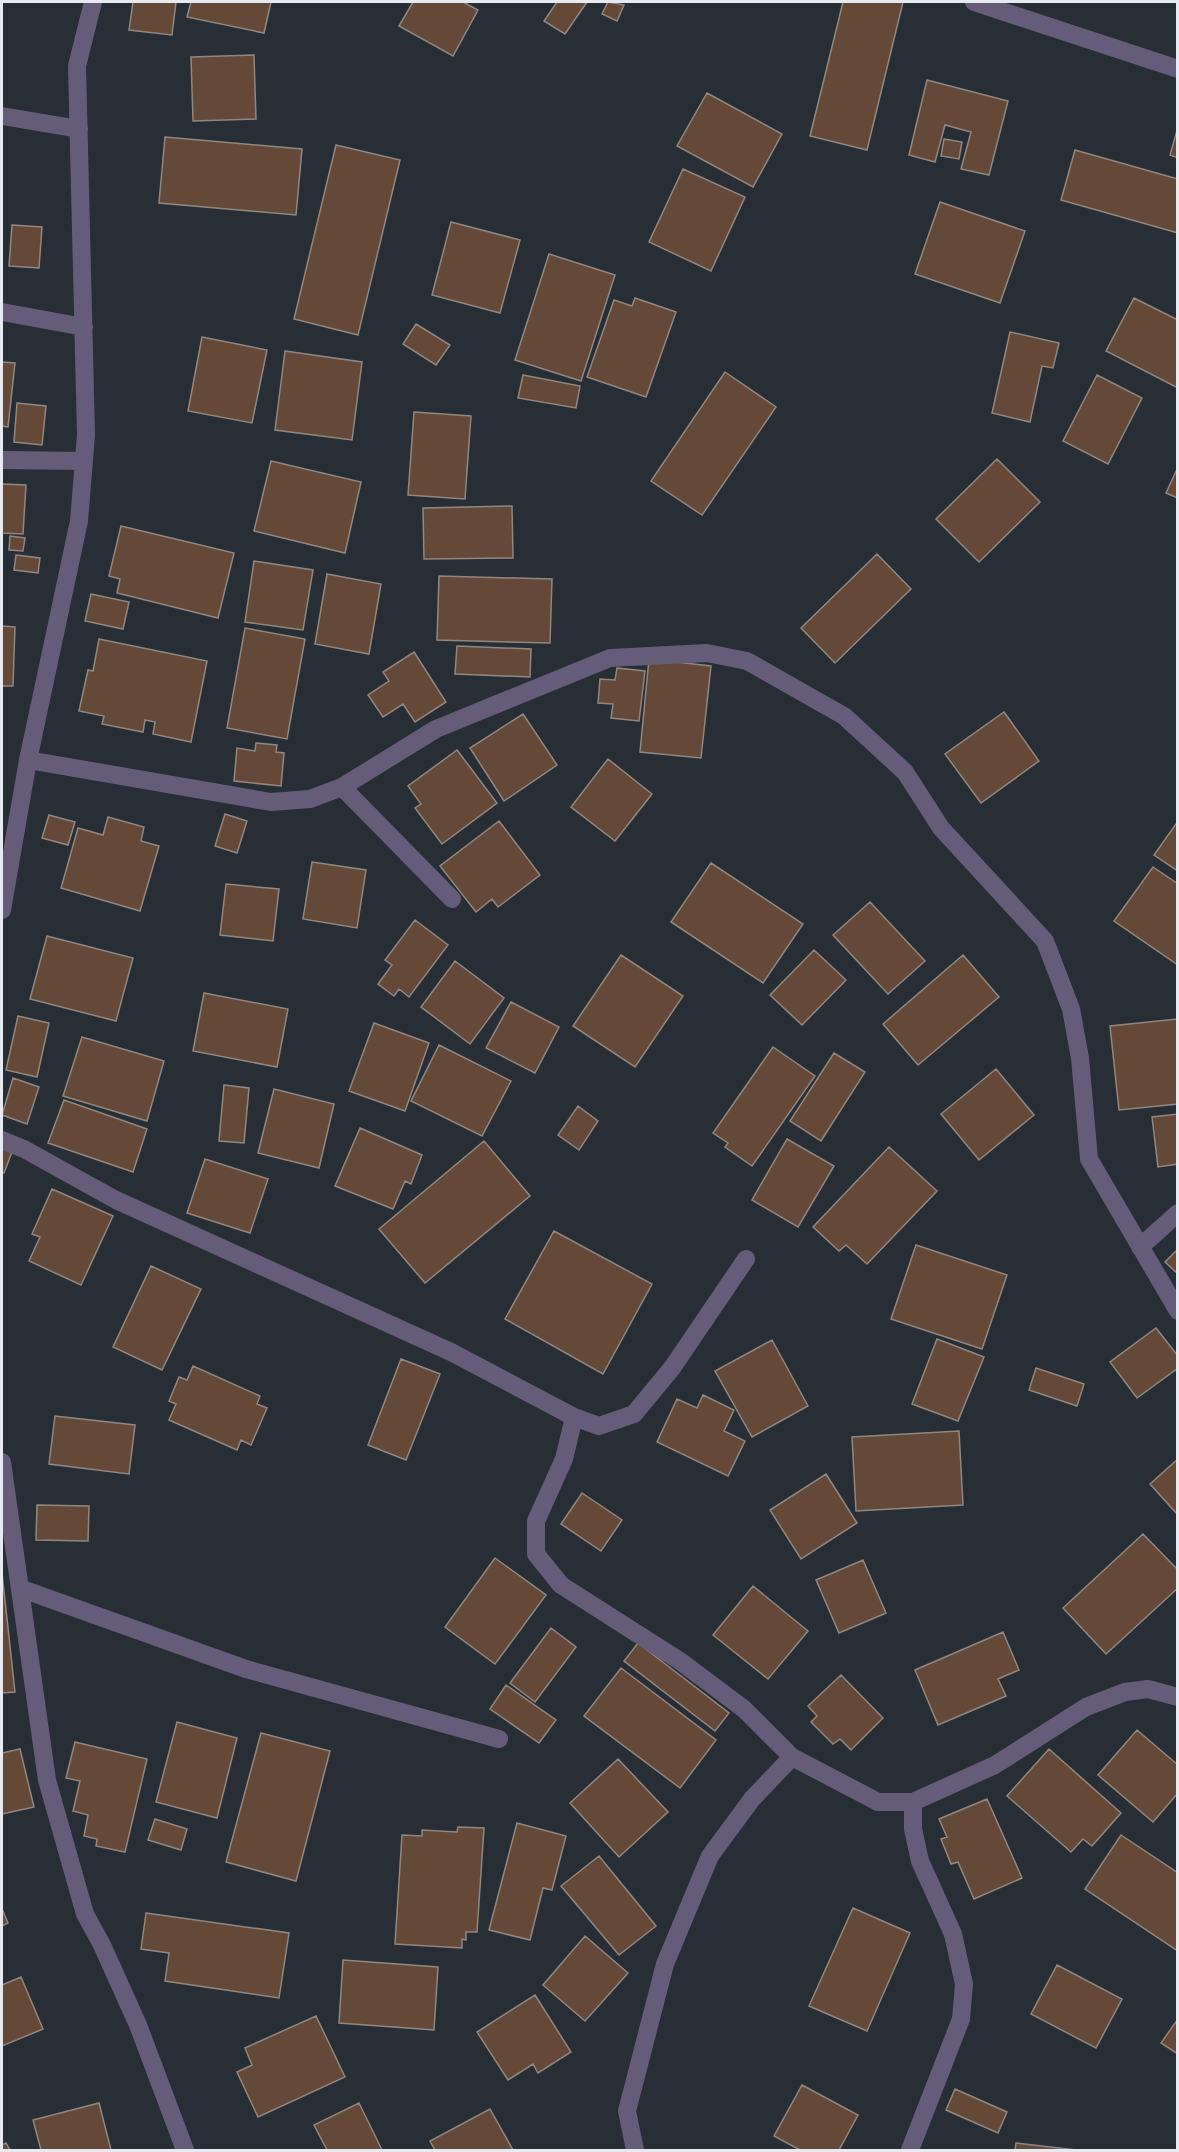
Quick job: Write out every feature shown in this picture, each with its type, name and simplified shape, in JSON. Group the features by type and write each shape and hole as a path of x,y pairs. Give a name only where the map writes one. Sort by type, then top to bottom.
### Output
{"street":[{"path":"2,910 28,760 79,521 86,435 77,66 93,2"},
{"path":"974,2 1178,69"},
{"path":"2,116 79,129"},
{"path":"2,312 84,327"},
{"path":"2,460 84,462"},
{"path":"28,760 271,802 310,799 342,787 436,729 610,658 708,653 747,661 834,711 905,772 941,828 1045,941 1071,1009 1080,1058 1089,1159 1178,1311"},
{"path":"342,787 452,899"},
{"path":"2,1140 24,1149 116,1200 451,1352 574,1417 599,1426 633,1414 672,1368 746,1259"},
{"path":"1140,1247 1178,1213"},
{"path":"574,1417 564,1459 536,1521 536,1554 561,1585 680,1661 744,1709 792,1757 878,1802 913,1802 995,1765 1086,1707 1125,1692 1148,1689 1178,1697"},
{"path":"2,1462 22,1590 47,1780 85,1914 102,1945 138,2025 185,2151"},
{"path":"22,1590 246,1669 499,1739"},
{"path":"635,2151 627,2111 665,1964 710,1856 752,1799 792,1757"},
{"path":"910,2151 961,2019 964,1984 953,1934 920,1861 913,1829 913,1802"}],"building":[{"path":"133,2 176,2 172,35 129,30"},
{"path":"191,2 271,2 264,33 187,17"},
{"path":"413,2 463,2 478,10 453,56 399,26"},
{"path":"557,2 587,2 565,34 544,21"},
{"path":"608,2 624,5 617,21 602,14"},
{"path":"843,2 903,2 867,150 810,136"},
{"path":"254,55 256,119 193,121 191,57"},
{"path":"927,80 1008,101 989,175 961,169 971,132 945,125 935,162 909,155"},
{"path":"707,93 782,134 753,187 677,146"},
{"path":"1178,127 1178,158 1170,155"},
{"path":"165,137 302,149 296,215 159,203"},
{"path":"944,139 962,142 959,159 941,156"},
{"path":"336,145 400,160 358,335 294,319"},
{"path":"1075,150 1178,179 1178,233 1061,200"},
{"path":"683,169 745,197 711,271 649,242"},
{"path":"940,202 1025,231 1000,303 915,274"},
{"path":"451,222 520,240 500,313 432,295"},
{"path":"12,225 42,227 39,268 9,266"},
{"path":"549,254 615,275 581,381 515,360"},
{"path":"635,298 676,312 646,397 587,377 614,300 632,306"},
{"path":"1134,298 1178,320 1178,388 1106,351"},
{"path":"416,324 450,345 436,365 403,344"},
{"path":"1010,332 1059,343 1053,368 1042,366 1030,422 992,413"},
{"path":"202,337 267,350 252,423 188,411"},
{"path":"285,351 362,362 352,440 275,430"},
{"path":"2,362 15,363 8,427 2,426"},
{"path":"725,372 776,407 702,515 651,481"},
{"path":"523,375 580,386 576,408 518,398"},
{"path":"1097,375 1142,398 1108,464 1063,441"},
{"path":"17,403 46,406 42,445 14,442"},
{"path":"414,412 471,416 465,499 408,495"},
{"path":"997,459 1040,502 979,562 936,519"},
{"path":"271,461 361,482 345,553 254,531"},
{"path":"1178,467 1178,498 1166,493"},
{"path":"2,484 26,485 23,534 2,533"},
{"path":"512,506 513,558 424,559 423,508"},
{"path":"121,526 234,553 218,618 117,593 120,579 109,576"},
{"path":"10,536 25,538 23,551 9,550"},
{"path":"877,554 911,589 835,663 801,628"},
{"path":"16,555 40,558 38,573 14,570"},
{"path":"254,561 313,570 303,630 245,622"},
{"path":"327,574 381,584 369,654 315,644"},
{"path":"439,576 552,579 550,643 437,640"},
{"path":"91,594 129,602 123,629 85,621"},
{"path":"2,626 15,627 13,686 2,686"},
{"path":"245,628 305,639 287,739 227,728"},
{"path":"99,639 207,661 191,742 153,734 155,722 145,720 143,732 102,724 104,716 79,711 88,670 93,671"},
{"path":"457,646 531,649 530,677 455,674"},
{"path":"414,652 446,702 415,722 403,704 383,717 368,695 389,681 383,672"},
{"path":"649,659 711,666 701,758 640,752"},
{"path":"617,668 645,671 639,721 611,718 613,704 598,703 600,679 615,680"},
{"path":"1004,712 1039,761 981,803 945,754"},
{"path":"523,714 557,765 504,801 470,748"},
{"path":"256,743 277,745 276,752 284,753 281,786 234,781 237,748 255,751"},
{"path":"457,750 497,803 442,844 415,808 421,804 408,786"},
{"path":"608,759 652,794 615,841 571,807"},
{"path":"225,814 247,821 237,853 215,846"},
{"path":"49,815 75,822 68,845 42,838"},
{"path":"108,817 144,827 141,841 159,846 140,911 61,888 78,828 103,835"},
{"path":"499,821 540,875 498,907 492,899 476,912 440,866"},
{"path":"1178,821 1178,871 1154,855"},
{"path":"312,862 366,870 357,928 303,919"},
{"path":"711,863 803,924 763,983 671,922"},
{"path":"1153,867 1178,884 1178,965 1114,921"},
{"path":"226,884 279,889 273,941 220,935"},
{"path":"870,902 925,961 888,994 833,935"},
{"path":"415,920 448,945 409,997 399,989 394,996 378,984 392,965 385,960"},
{"path":"47,936 133,958 116,1021 30,999"},
{"path":"814,950 846,980 802,1025 770,995"},
{"path":"621,955 683,996 635,1067 573,1026"},
{"path":"963,955 999,997 918,1065 883,1024"},
{"path":"455,961 504,998 470,1044 421,1007"},
{"path":"204,993 288,1009 277,1067 193,1051"},
{"path":"511,1002 559,1027 535,1073 486,1048"},
{"path":"18,1016 49,1023 37,1077 6,1070"},
{"path":"1177,1019 1178,1104 1119,1110 1110,1026"},
{"path":"374,1023 429,1043 405,1111 349,1091"},
{"path":"82,1037 164,1061 147,1121 63,1096"},
{"path":"439,1045 511,1081 482,1136 411,1101"},
{"path":"773,1047 815,1076 752,1166 725,1147 728,1143 713,1133"},
{"path":"834,1053 865,1072 821,1141 790,1121"},
{"path":"996,1069 1034,1115 979,1160 941,1114"},
{"path":"13,1078 39,1087 27,1124 2,1115"},
{"path":"224,1085 249,1088 244,1143 219,1141"},
{"path":"274,1089 334,1104 319,1168 258,1153"},
{"path":"64,1100 147,1129 133,1172 48,1143"},
{"path":"578,1106 598,1121 579,1150 558,1135"},
{"path":"1178,1114 1178,1164 1158,1167 1152,1117"},
{"path":"360,1128 422,1155 411,1184 405,1181 393,1209 335,1186"},
{"path":"787,1139 834,1166 798,1227 752,1200"},
{"path":"484,1141 530,1196 425,1283 379,1229"},
{"path":"889,1147 937,1191 867,1264 846,1245 839,1251 813,1227"},
{"path":"2,1148 12,1152 4,1173 2,1172"},
{"path":"205,1159 268,1179 250,1233 187,1213"},
{"path":"52,1189 113,1216 81,1285 29,1261 40,1237 32,1234"},
{"path":"554,1231 652,1284 603,1374 505,1319"},
{"path":"916,1245 1007,1275 982,1349 891,1319"},
{"path":"1178,1249 1178,1274 1165,1262"},
{"path":"151,1266 201,1289 162,1370 113,1347"},
{"path":"1156,1328 1178,1356 1178,1368 1137,1398 1110,1362"},
{"path":"937,1339 984,1357 958,1421 912,1404"},
{"path":"772,1340 808,1406 752,1437 715,1371"},
{"path":"401,1359 440,1374 406,1460 368,1445"},
{"path":"193,1366 260,1396 257,1404 267,1408 251,1445 241,1440 237,1450 169,1420 176,1404 169,1401 179,1377 187,1380"},
{"path":"1036,1368 1084,1384 1077,1406 1029,1390"},
{"path":"703,1395 734,1410 724,1431 745,1441 728,1476 657,1442 677,1399 697,1408"},
{"path":"55,1416 135,1425 129,1474 49,1464"},
{"path":"959,1431 963,1505 856,1511 852,1437"},
{"path":"1178,1459 1178,1515 1150,1484"},
{"path":"826,1474 857,1523 801,1559 770,1510"},
{"path":"582,1493 622,1520 601,1551 561,1524"},
{"path":"37,1505 89,1506 88,1541 36,1540"},
{"path":"1143,1534 1178,1570 1178,1588 1106,1654 1063,1608"},
{"path":"495,1558 546,1595 495,1664 445,1627"},
{"path":"863,1560 886,1613 839,1633 816,1580"},
{"path":"2,1573 15,1692 2,1693"},
{"path":"753,1586 808,1631 768,1679 713,1635"},
{"path":"551,1628 576,1647 535,1702 510,1683"},
{"path":"1003,1632 1019,1670 998,1679 1006,1696 938,1725 915,1670"},
{"path":"638,1643 729,1713 715,1731 624,1661"},
{"path":"621,1668 716,1740 680,1788 584,1716"},
{"path":"841,1675 883,1718 851,1750 840,1739 833,1744 811,1722 817,1716 808,1706"},
{"path":"506,1685 556,1720 539,1743 490,1709"},
{"path":"177,1722 237,1738 217,1818 156,1802"},
{"path":"1137,1730 1178,1765 1178,1793 1153,1822 1098,1775"},
{"path":"261,1733 330,1751 296,1881 226,1862"},
{"path":"75,1742 147,1759 125,1852 96,1846 97,1839 84,1836 88,1815 73,1811 80,1781 66,1778"},
{"path":"20,1749 34,1807 2,1814 2,1753"},
{"path":"1049,1749 1121,1813 1092,1846 1083,1839 1071,1852 1007,1796"},
{"path":"618,1759 668,1812 619,1857 570,1803"},
{"path":"987,1799 1022,1878 974,1899 958,1862 951,1864 941,1839 947,1837 939,1819"},
{"path":"155,1819 187,1829 181,1850 148,1840"},
{"path":"517,1823 566,1836 552,1890 543,1888 530,1940 489,1930"},
{"path":"458,1827 484,1828 477,1932 466,1932 466,1940 462,1939 462,1948 395,1944 402,1835 422,1836 422,1830 457,1832"},
{"path":"1121,1835 1178,1873 1178,1951 1085,1889"},
{"path":"599,1856 656,1926 619,1955 561,1886"},
{"path":"853,1908 910,1933 867,2031 809,2006"},
{"path":"2,1909 8,1923 2,1926"},
{"path":"146,1913 289,1933 279,1998 165,1981 169,1953 141,1949"},
{"path":"585,1936 628,1973 585,2021 543,1985"},
{"path":"343,1960 438,1967 434,2030 339,2023"},
{"path":"1057,1965 1122,1999 1096,2048 1031,2014"},
{"path":"21,1977 43,2029 2,2046 2,1985"},
{"path":"535,1995 571,2052 538,2073 533,2064 508,2080 477,2032"},
{"path":"316,2016 345,2077 258,2117 237,2072 252,2065 245,2048"},
{"path":"1178,2019 1178,2054 1161,2043"},
{"path":"802,2085 858,2115 839,2150 800,2150 774,2136"},
{"path":"955,2089 1007,2112 998,2133 946,2110"},
{"path":"99,2103 111,2150 41,2150 33,2120"},
{"path":"359,2103 382,2150 327,2150 314,2125"},
{"path":"490,2109 513,2150 435,2150 430,2141"},
{"path":"6,2143 10,2150 2,2150 2,2145"},
{"path":"1016,2143 1076,2150 1015,2150"}]}
